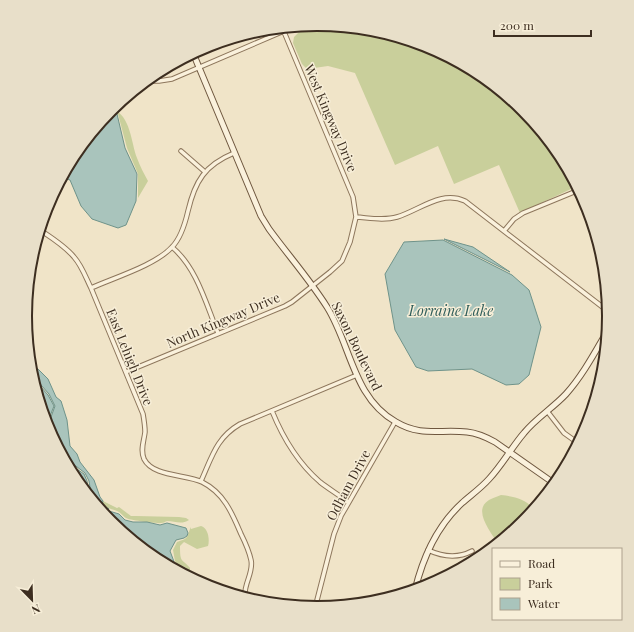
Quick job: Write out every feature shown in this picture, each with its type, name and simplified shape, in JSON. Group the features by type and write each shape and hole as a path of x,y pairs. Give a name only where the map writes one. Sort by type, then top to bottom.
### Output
{"main road":[{"name":"Saxon Boulevard","path":"195,58 261,216 269,230 330,313 363,389 372,402 379,410 395,422 408,428 427,432 455,431 478,434 495,442 549,480"},
{"path":"417,583 428,550 449,516 490,478 525,432 566,395 578,380 601,342"}],"street":[{"name":"West Kingway Drive","path":"285,33 353,197 356,217"},
{"path":"155,82 172,79 271,34"},
{"path":"181,151 205,172"},
{"path":"91,288 150,263 172,247 183,229 194,189 205,172 222,158 234,152"},
{"path":"504,231 514,219 522,213 574,192"},
{"path":"356,217 397,217 439,199 447,197 459,198 465,201 601,306"},
{"name":"North Kingway Drive","path":"126,372 292,302 342,261 350,242 356,217"},
{"name":"East Lehigh Drive","path":"44,233 64,247 74,258 83,271 91,288 143,414 145,433 142,451 146,463 152,468 160,471 201,481 217,491 231,511 249,552 252,565 244,591"},
{"path":"172,247 188,264 195,276 218,333"},
{"path":"201,481 218,443 230,430 240,424 357,375"},
{"path":"272,411 287,444 301,463 320,481 348,502"},
{"path":"547,411 564,433 574,440"},
{"name":"Odham Drive","path":"317,601 334,534 348,502 395,422"},
{"path":"428,550 438,555 457,557 464,556 472,551"}],"green space":[{"path":"299,32 336,32 373,36 409,46 443,60 460,69 490,90 519,114 554,158 571,189 520,213 499,165 454,184 438,146 395,165 355,73 328,66 307,69 302,64 293,43 294,37"},
{"path":"118,112 127,123 137,158 148,181 138,198 138,174 127,148 116,113"},
{"path":"501,495 511,496 530,505 519,518 495,538 484,521 482,509 484,504"},
{"path":"103,501 117,508 119,507 131,516 179,517 189,520 183,522 167,521 159,523 132,520 126,518 117,511 105,507 102,503"},
{"path":"201,526 203,527 208,534 209,540 208,546 197,549 184,542 180,546 180,556 190,568 190,571 185,567 177,565 173,550 177,542 187,537 191,527 191,529"}],"water":[{"path":"116,113 125,148 137,174 136,201 126,225 118,228 92,219 81,206 70,180 67,179 80,158"},
{"path":"444,239 473,247 510,272"},
{"name":"Lorraine Lake","path":"443,240 512,275 529,290 541,327 529,375 519,384 506,385 472,369 428,371 416,367 395,330 385,274 404,242"},
{"path":"36,368 48,379 56,397 61,401 67,420 70,446 94,480 103,501 102,503 90,488 85,473 74,465 61,442 51,417 55,406 49,394 41,385"},
{"path":"41,387 48,395 54,406 50,416"},
{"path":"77,469 84,474 88,484"},
{"path":"109,511 119,514 125,520 133,522 147,522 160,525 167,523 186,528 188,533 187,536 176,540 170,551 175,563 144,542 115,518"}]}
